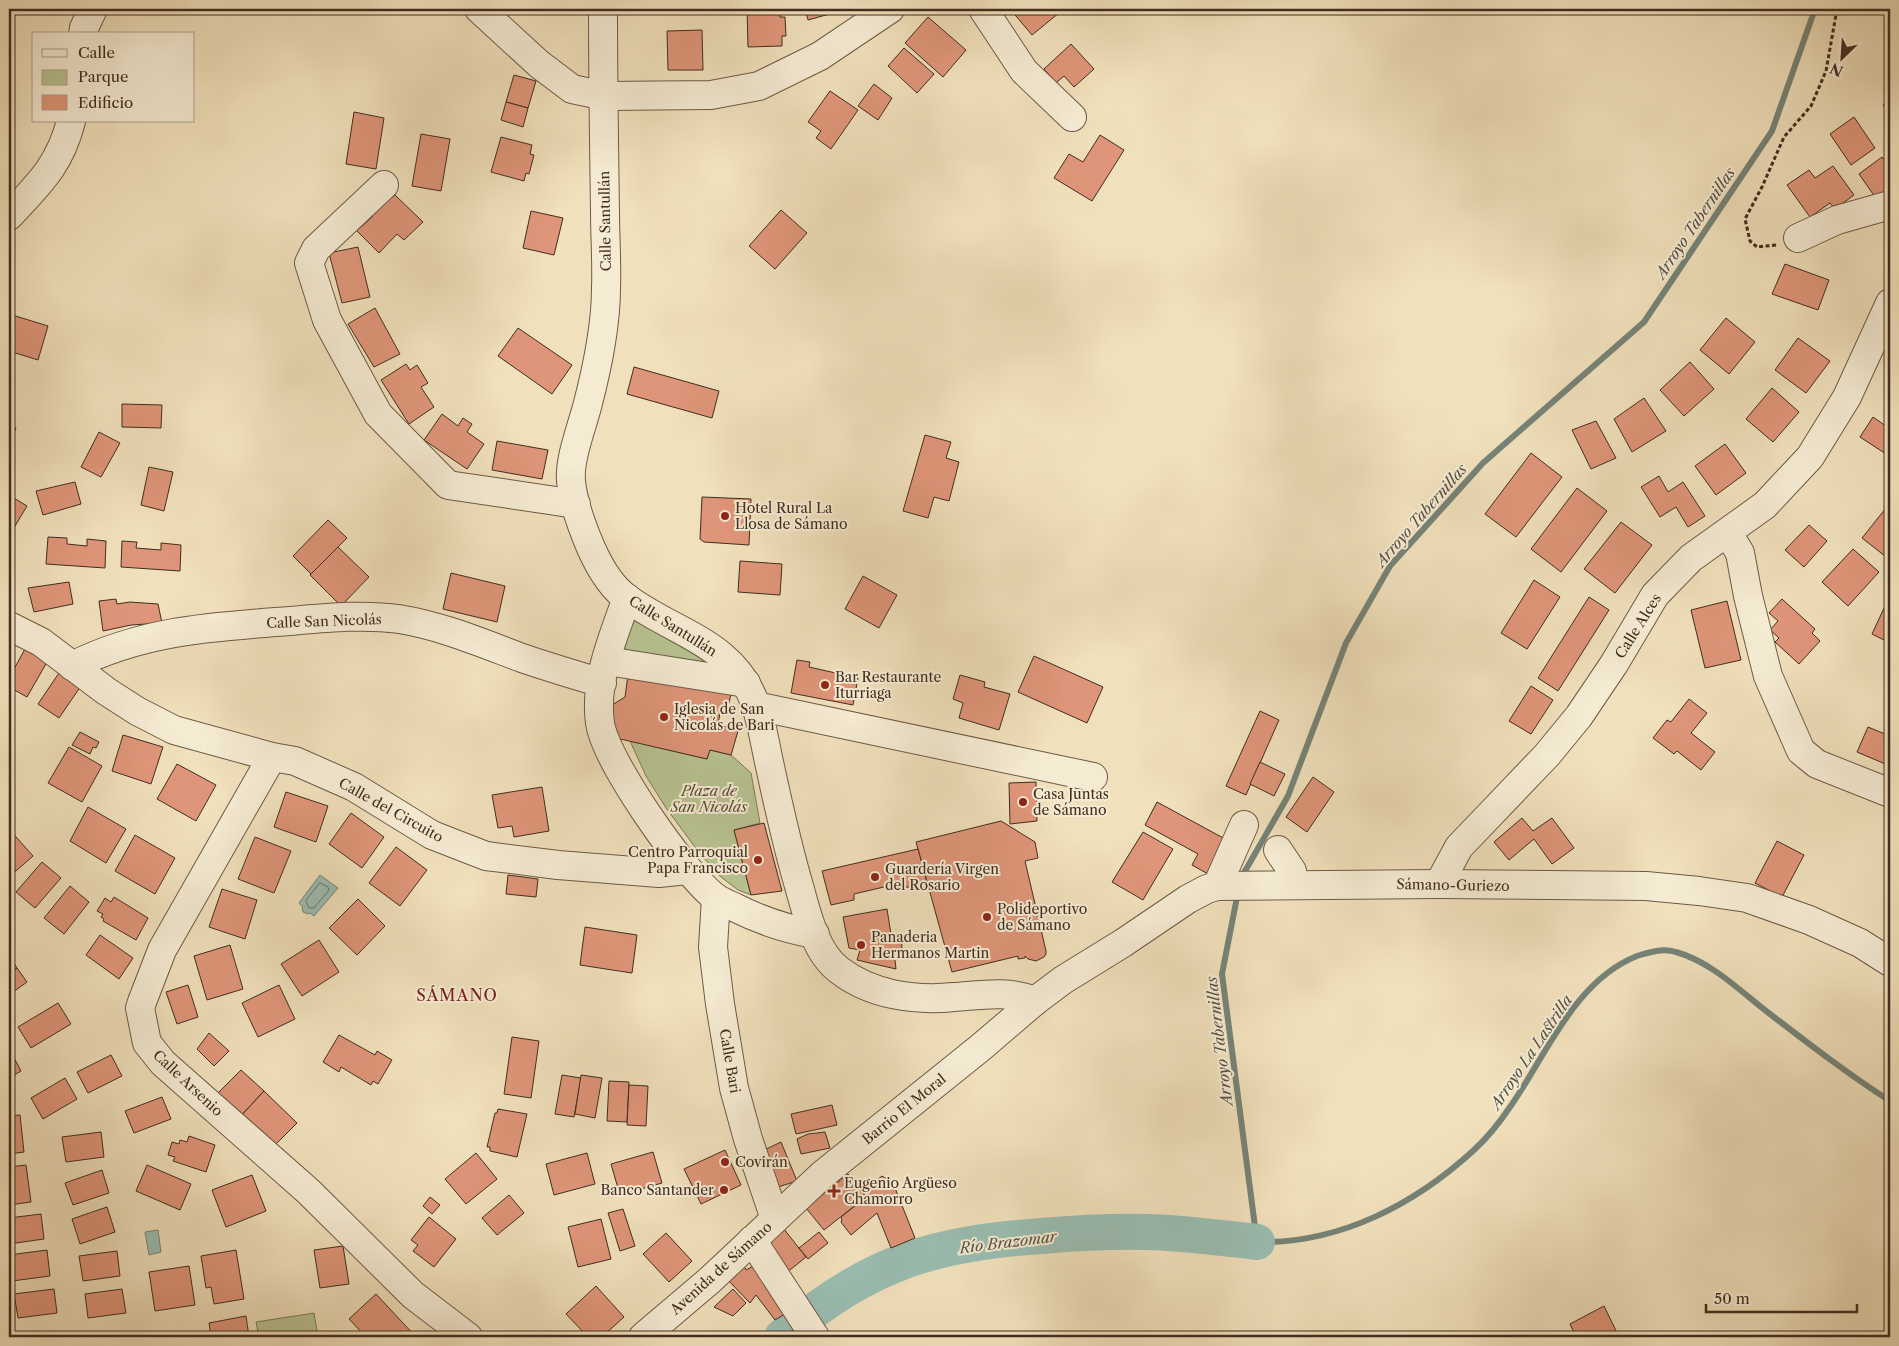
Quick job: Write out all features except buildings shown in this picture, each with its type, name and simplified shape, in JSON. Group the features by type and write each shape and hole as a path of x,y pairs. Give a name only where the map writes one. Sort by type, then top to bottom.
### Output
{"street":[{"path":"83,32 94,9"},
{"path":"479,9 539,64 572,89 604,96 711,95 759,86 820,56 890,9"},
{"name":"Calle Santullán","path":"604,9 606,291 599,351 570,479 579,518 599,563 627,598 705,643 726,659 751,695 789,852 815,934 822,950 836,968 856,982 882,992 930,998 1004,993 1021,995 1035,1001"},
{"path":"983,9 1024,71 1072,117"},
{"path":"9,216 53,167 66,140 72,122"},
{"path":"384,185 316,249 308,263 327,320 378,414 448,484 576,504"},
{"path":"1798,238 1837,220 1890,205"},
{"name":"Calle Alces","path":"1440,884 1459,847 1547,755 1579,716 1614,664 1655,595 1691,558 1765,505 1810,457 1847,397 1890,302"},
{"path":"1728,533 1740,553 1748,596 1768,676 1801,751 1817,764 1890,793"},
{"path":"627,598 604,672 599,702 600,724 608,746 622,774 687,870 716,898 760,920 787,930 815,934"},
{"name":"Calle San Nicolás","path":"72,666 101,652 148,637 210,627 318,618 371,617 399,619 473,639 523,658 751,695 1093,777"},
{"name":"Calle del Circuito","path":"9,626 41,642 106,691 137,711 174,730 272,757 295,761 354,787 432,835 486,856 558,865 659,873 687,870"},
{"name":"Calle Arsenio","path":"272,757 162,950 140,1008 147,1043 163,1063 308,1191 413,1295 468,1337"},
{"path":"1233,885 1244,825"},
{"path":"1278,850 1292,871 1294,884"},
{"name":"Sámano-Guriezo","path":"1035,1001 1063,980 1123,943 1188,899 1206,889 1233,885 1440,884 1646,886 1747,898 1809,920 1860,943 1890,962"},
{"name":"Calle Bari","path":"716,898 713,947 734,1088 748,1139 775,1219"},
{"name":"Barrio El Moral","path":"775,1219 822,1175 1035,1001"},
{"name":"Avenida de Sámano","path":"643,1337 775,1219"},
{"path":"752,1240 813,1334"}],"path":[{"path":"1798,238 1773,246 1757,247 1750,241 1745,219 1762,187 1784,137 1811,106 1826,71 1837,9"}],"green space":[{"path":"635,621 713,661 718,670 623,654 631,623"},
{"name":"Plaza de San Nicolás","path":"630,741 707,759 710,750 731,755 751,773 760,823 734,830 751,895 738,890 721,877 701,855 666,808 646,776"},
{"path":"314,1313 318,1337 259,1337 256,1322"}],"water":[{"path":"320,875 338,888 314,916 303,912 302,906 299,903"},
{"path":"158,1230 161,1252 149,1255 145,1232"}],"waterway":[{"name":"Arroyo Tabernillas","path":"1241,878 1288,796 1346,643 1390,566 1483,463 1644,322 1772,131 1815,9"},
{"name":"Arroyo La Lastrilla","path":"1238,892 1222,974 1257,1242 1287,1241 1317,1236 1346,1228 1401,1204 1451,1170 1484,1140 1506,1113 1549,1043 1579,1001 1596,983 1615,968 1637,956 1652,952 1661,950 1676,952 1714,970 1829,1059 1890,1101"},
{"name":"Río Brazomar","path":"782,1337 811,1313 857,1283 907,1260 956,1247 1025,1237 1121,1232 1175,1233 1257,1242"}],"place":[{"name":"Hotel Rural La Llosa de Sámano","path":"725,516"},
{"name":"Bar Restaurante Iturriaga","path":"825,685"},
{"name":"Iglesia de San Nicolás de Bari","path":"664,717"},
{"name":"Casa Juntas de Sámano","path":"1023,802"},
{"name":"Centro Parroquial Papa Francisco","path":"758,860"},
{"name":"Guardería Virgen del Rosario","path":"875,877"},
{"name":"Polideportivo de Sámano","path":"987,917"},
{"name":"Panaderia Hermanos Martin","path":"861,945"},
{"name":"Covirán","path":"725,1162"},
{"name":"Banco Santander","path":"724,1190"},
{"name":"Eugenio Argüeso Chamorro","path":"834,1191"}],"district":[{"name":"SÁMANO","path":"457,995"}]}
